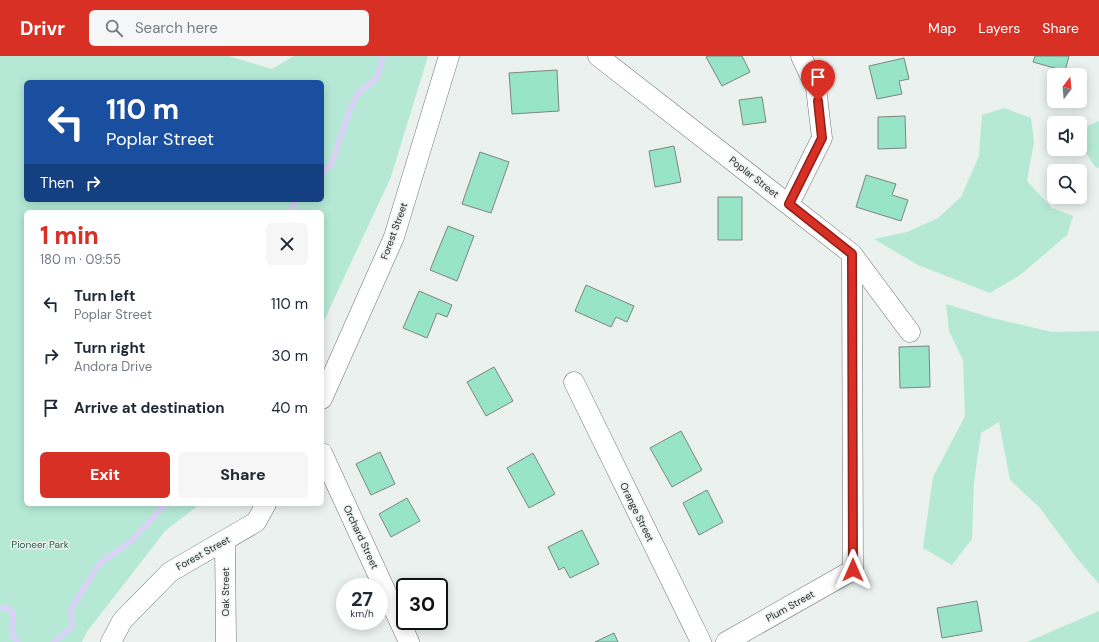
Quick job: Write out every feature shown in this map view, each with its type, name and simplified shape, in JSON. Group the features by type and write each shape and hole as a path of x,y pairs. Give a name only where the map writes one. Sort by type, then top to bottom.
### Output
{"street":[{"name":"Forest Street","path":"324,394 394,237 449,56"},
{"name":"Poplar Street","path":"598,56 852,254 910,332"},
{"path":"789,204 822,138 816,88 801,56"},
{"name":"Plum Street","path":"726,642 853,570 852,254"},
{"name":"Orange Street","path":"574,382 700,642"},
{"name":"Orchard Street","path":"324,457 409,642"},
{"name":"Forest Street","path":"111,642 122,621 170,572 225,542 256,522 265,506"},
{"name":"Oak Street","path":"225,542 226,642"}],"green space":[{"name":"Pioneer Park","path":"0,56 228,56 272,69 294,56 428,56 391,177 324,321 324,210 24,210 24,506 197,506 165,531 86,633 82,642 0,642"},
{"path":"1004,108 1031,118 1034,142 1027,181 1052,208 1073,216 1067,235 1020,275 990,293 918,265 874,239 907,232 938,218 961,197 979,156 982,115"},
{"path":"1099,121 1099,168 1095,167 1087,155 1088,126"},
{"path":"946,304 992,318 1052,332 1099,331 1099,584 1076,557 1040,508 1010,480 999,422 981,433 974,482 972,539 952,565 923,548 933,477 965,416 963,360 949,331"},
{"path":"1099,611 1099,642 1027,642"}],"building":[{"path":"742,56 750,72 722,86 706,57"},
{"path":"1035,56 1069,56 1066,68 1054,68 1033,62"},
{"path":"904,58 909,79 899,81 902,94 877,99 869,66"},
{"path":"557,70 559,111 512,114 509,73"},
{"path":"762,97 766,122 743,125 739,100"},
{"path":"905,116 906,148 878,149 878,117"},
{"path":"674,146 681,182 655,187 649,151"},
{"path":"480,152 509,162 491,213 462,204"},
{"path":"866,175 896,184 892,195 908,200 901,221 856,207"},
{"path":"718,197 742,197 742,240 718,240"},
{"path":"448,226 474,236 457,281 430,270"},
{"path":"586,285 634,306 627,322 616,317 611,327 575,311"},
{"path":"419,291 452,305 447,317 437,313 427,338 403,328"},
{"path":"929,346 930,387 900,388 899,347"},
{"path":"494,367 513,401 486,416 467,382"},
{"path":"681,431 702,470 672,487 650,448"},
{"path":"380,452 395,484 371,495 356,464"},
{"path":"533,453 555,494 529,508 507,468"},
{"path":"707,490 723,522 699,535 683,503"},
{"path":"407,498 420,521 391,537 379,514"},
{"path":"582,530 599,564 570,578 564,567 559,570 548,547"},
{"path":"977,601 982,631 942,638 937,608"},
{"path":"614,633 618,642 595,642"}],"waterway":[{"path":"324,171 331,165 351,107 358,93 377,78 383,56"},
{"path":"290,210 296,202"},
{"path":"54,642 72,627 71,609 99,564 131,541 164,506"},
{"path":"0,608 8,608 13,614 12,633 17,642"}],"route":[{"path":"818,101 822,138 789,204 852,254 853,570"}]}
